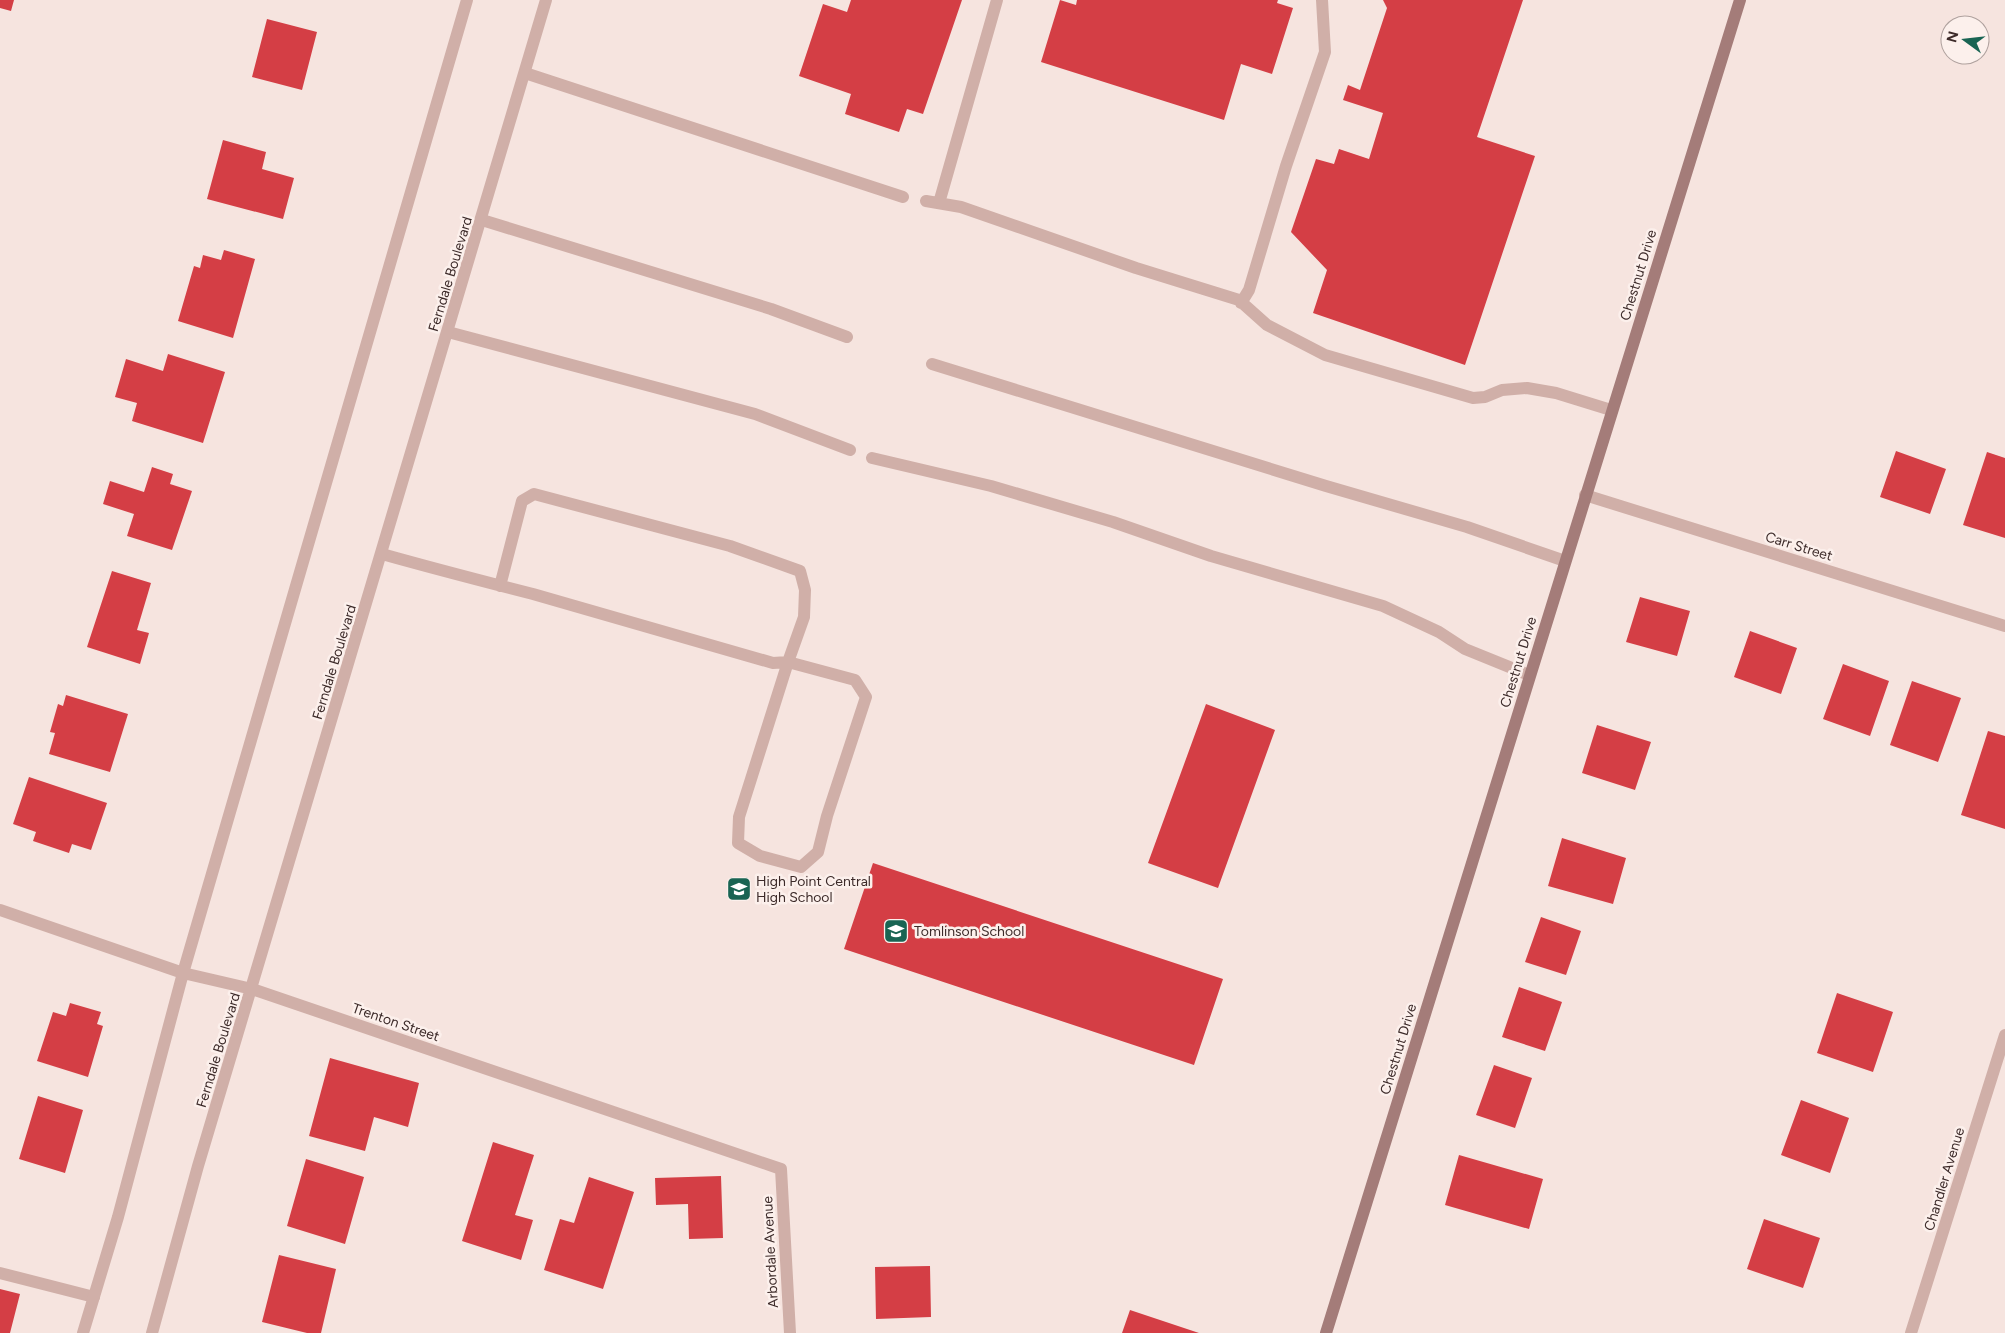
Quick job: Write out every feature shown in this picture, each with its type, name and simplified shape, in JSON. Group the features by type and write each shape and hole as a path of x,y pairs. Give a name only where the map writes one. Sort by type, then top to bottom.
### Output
{"street":[{"path":"83,1333 118,1217 183,972 467,0"},
{"name":"Ferndale Boulevard","path":"152,1333 198,1166 482,220 546,0"},
{"path":"997,0 933,202 961,207 1136,268 1239,300 1267,325 1325,354 1473,398 1485,397 1502,390 1527,388 1556,393 1611,410"},
{"path":"1242,303 1249,290 1286,166 1324,52 1322,0"},
{"name":"Chestnut Drive","path":"1326,1333 1611,410 1740,0"},
{"path":"525,73 903,198"},
{"path":"482,220 771,309 847,337"},
{"path":"448,332 755,414 850,450"},
{"path":"932,364 1467,528 1565,561"},
{"path":"872,458 990,486 1113,522 1211,556 1383,606 1439,632 1465,649 1529,675"},
{"path":"382,554 500,586 533,594 765,661 773,663 788,662 855,680 866,698 827,816 818,852 802,868 760,856 738,843 739,817 788,662 804,617 805,590 800,570 730,546 534,494 522,501 500,586"},
{"name":"Carr Street","path":"1585,495 2005,626"},
{"name":"Trenton Street","path":"0,910 183,972 252,989 781,1169"},
{"name":"Chandler Avenue","path":"1911,1333 2005,1035"},
{"name":"Arbordale Avenue","path":"781,1169 790,1333"},
{"path":"0,1273 94,1297"}],"building":[{"path":"0,0 14,0 11,11 0,8"},
{"path":"851,0 962,0 923,114 907,109 899,132 845,114 851,94 799,76 823,4 847,12"},
{"path":"1060,0 1076,5 1077,0 1278,0 1277,3 1293,8 1272,74 1241,64 1224,120 1041,62"},
{"path":"1383,0 1523,0 1477,137 1535,156 1465,365 1313,313 1327,270 1291,232 1316,159 1334,164 1339,149 1369,159 1383,113 1343,100 1348,85 1360,90 1387,8"},
{"path":"267,19 317,32 302,90 252,77"},
{"path":"223,140 266,152 262,169 294,178 283,219 207,199"},
{"path":"224,250 255,259 233,338 178,321 194,266 200,268 203,255 221,260"},
{"path":"168,354 225,372 203,443 132,421 137,403 115,397 126,359 163,371"},
{"path":"1896,451 1946,469 1930,514 1880,497"},
{"path":"1987,452 2005,458 2005,538 1963,525"},
{"path":"152,467 173,474 170,484 192,491 172,550 127,536 134,514 103,504 110,481 144,492"},
{"path":"112,571 151,583 137,630 149,633 140,664 87,647"},
{"path":"1640,597 1690,611 1677,656 1626,642"},
{"path":"1750,631 1797,648 1781,694 1734,677"},
{"path":"1843,664 1889,681 1870,736 1823,719"},
{"path":"1912,681 1961,698 1938,762 1890,745"},
{"path":"66,695 128,714 110,772 49,754 55,733 50,732 58,704 63,706"},
{"path":"1206,704 1275,730 1218,888 1148,863"},
{"path":"1597,725 1651,742 1635,790 1582,773"},
{"path":"1988,731 2005,736 2005,829 1961,815"},
{"path":"29,777 107,803 91,850 72,844 69,853 33,841 36,832 13,824"},
{"path":"1562,838 1626,858 1613,904 1548,886"},
{"path":"873,863 1223,979 1194,1065 844,949"},
{"path":"1541,917 1581,931 1566,975 1525,962"},
{"path":"1519,987 1562,1002 1545,1051 1502,1037"},
{"path":"1837,993 1893,1012 1873,1072 1817,1053"},
{"path":"70,1003 101,1012 97,1024 103,1026 88,1077 37,1061 53,1012 66,1016"},
{"path":"330,1058 419,1083 408,1127 374,1117 365,1151 309,1136"},
{"path":"1494,1065 1532,1078 1515,1128 1476,1115"},
{"path":"38,1096 83,1110 65,1173 19,1159"},
{"path":"1801,1100 1849,1118 1830,1173 1781,1155"},
{"path":"493,1142 534,1155 515,1215 533,1220 521,1260 462,1241"},
{"path":"1459,1155 1543,1179 1529,1229 1445,1205"},
{"path":"306,1159 364,1177 345,1244 287,1226"},
{"path":"721,1176 723,1238 689,1239 688,1204 656,1205 655,1178"},
{"path":"589,1177 634,1192 603,1289 544,1270 560,1219 574,1223"},
{"path":"1764,1219 1820,1238 1803,1288 1747,1269"},
{"path":"279,1255 336,1269 321,1333 307,1333 262,1322"},
{"path":"930,1266 931,1317 876,1319 875,1267"},
{"path":"0,1289 20,1294 10,1333 0,1333"},
{"path":"1130,1310 1199,1333 1122,1333"}],"place":[{"name":"High Point Central High School","path":"739,889"},
{"name":"Tomlinson School","path":"896,931"}]}
